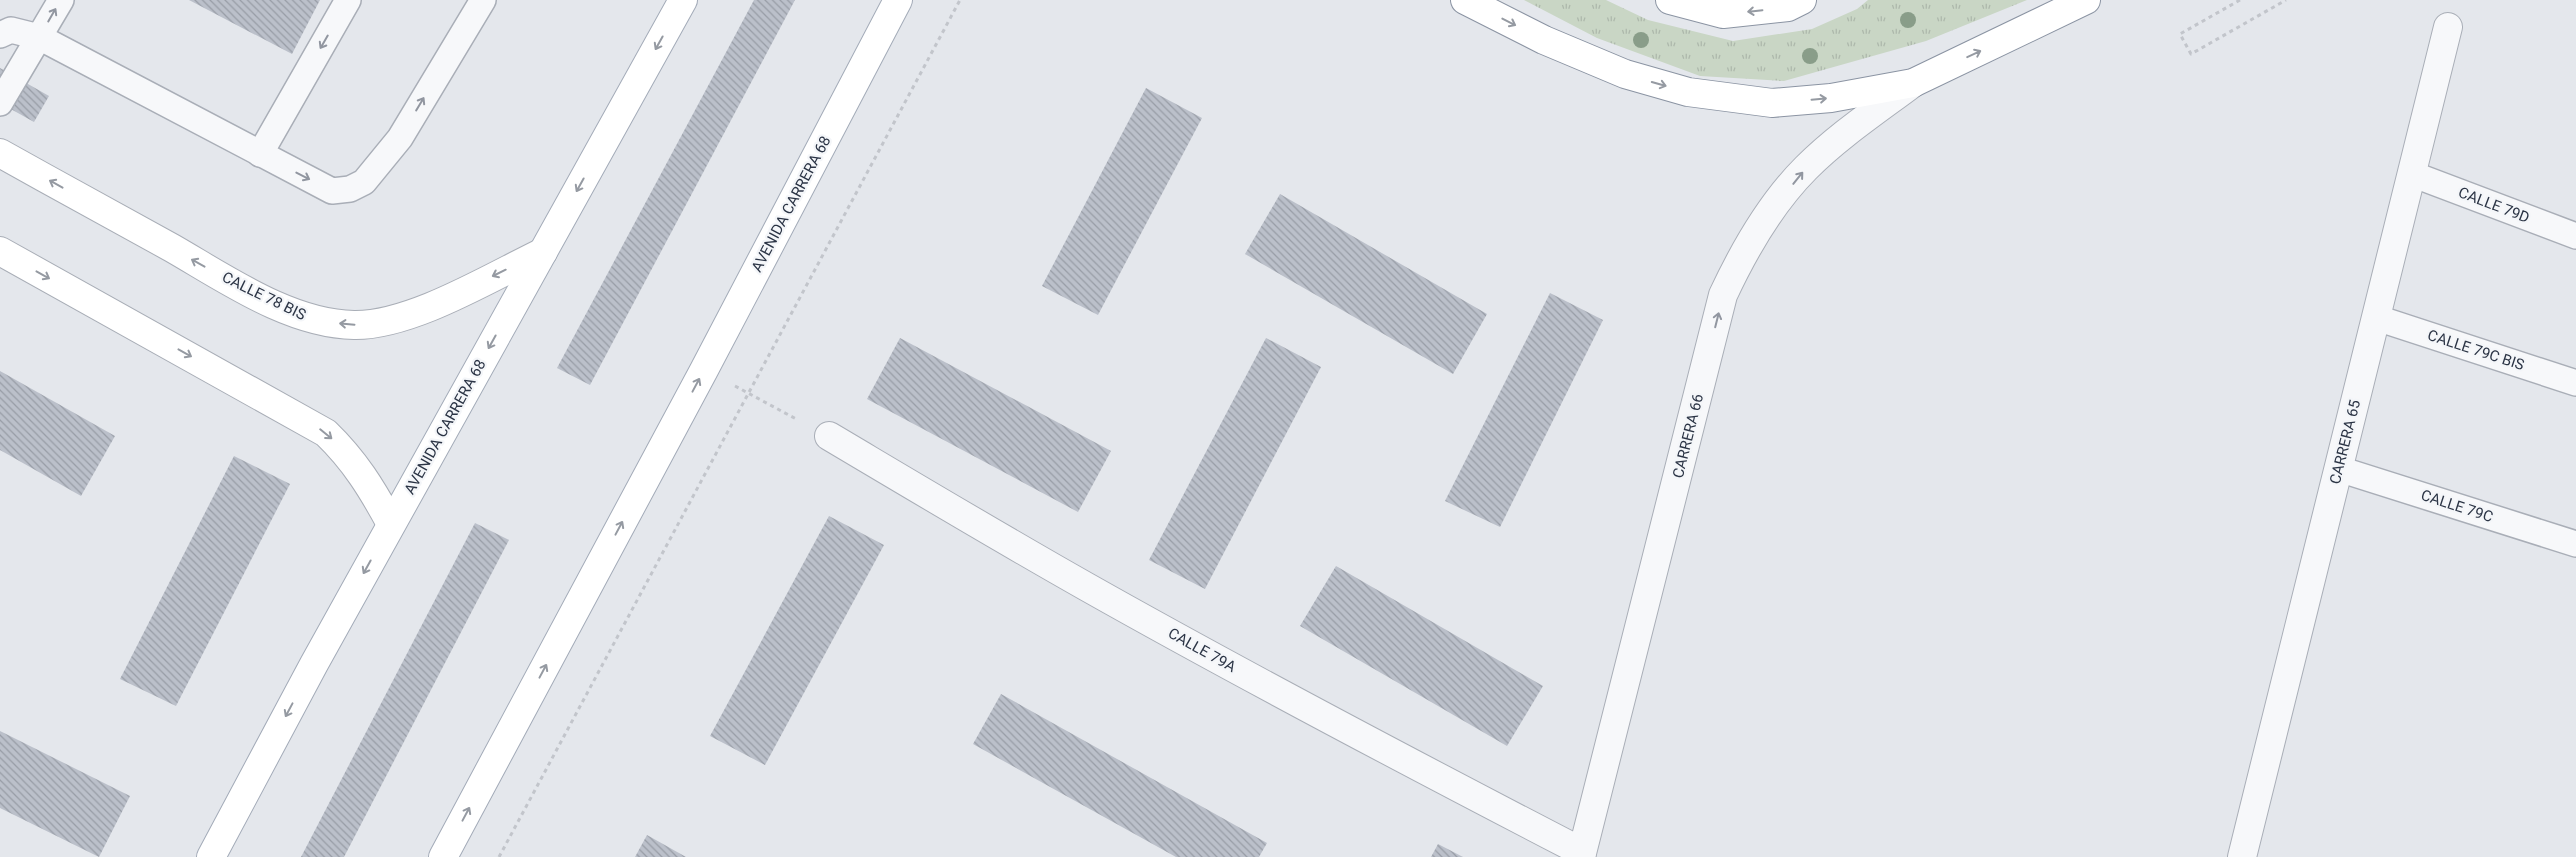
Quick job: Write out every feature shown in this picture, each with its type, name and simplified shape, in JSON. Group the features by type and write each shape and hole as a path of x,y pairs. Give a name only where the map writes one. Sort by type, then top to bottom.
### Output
{"main road":[{"name":"AVENIDA CARRERA 68","path":"211,857 391,524 683,0"},
{"name":"AVENIDA CARRERA 68","path":"442,857 704,370 898,0"},
{"path":"1465,0 1544,40 1607,66 1688,92 1772,103 1831,98 1913,83 2086,0"},
{"path":"1670,0 1723,14 1788,7 1802,0"},
{"name":"CALLE 78 BIS","path":"0,153 214,272 279,306 316,321 355,325 386,321 454,295 543,252"},
{"path":"0,252 326,433 348,454 364,476 391,524"}],"street":[{"name":"CARRERA 65","path":"2242,857 2448,27"},
{"name":"CARRERA 66","path":"1582,854 1723,295 1743,252 1767,215 1806,169 1913,83"},
{"name":"CALLE 79A","path":"829,436 1088,587 1355,734 1582,854"}],"lane":[{"path":"0,103 61,0"},
{"path":"260,154 348,0"},
{"path":"0,34 11,30 39,38 332,191 350,189 364,182 400,138 483,0"},
{"name":"CALLE 79D","path":"2412,174 2576,236"},
{"name":"CALLE 79C BIS","path":"2377,318 2576,383"},
{"name":"CALLE 79C","path":"2338,468 2576,544"}],"path":[{"path":"499,857 960,0"},
{"path":"2240,0 2180,34 2191,54 2286,0"},
{"path":"704,370 829,436"}],"green space":[{"path":"1524,0 1606,0 1648,20 1733,41 1812,29 1857,9 1868,0 2027,0 1926,41 1784,81 1700,76 1597,38"}],"building":[{"path":"189,0 320,0 292,54"},
{"path":"754,0 795,0 590,385 557,368"},
{"path":"0,68 49,96 34,122 0,103"},
{"path":"1146,88 1202,118 1098,315 1042,286"},
{"path":"1280,194 1487,314 1453,374 1245,254"},
{"path":"1550,293 1603,320 1500,527 1445,501"},
{"path":"900,338 1111,451 1078,512 867,399"},
{"path":"1266,338 1321,367 1205,589 1149,560"},
{"path":"0,371 115,436 81,496 0,450"},
{"path":"234,456 290,484 176,706 120,679"},
{"path":"829,516 884,545 765,765 710,736"},
{"path":"475,523 509,540 344,857 301,857"},
{"path":"1336,566 1543,686 1507,746 1300,626"},
{"path":"1001,694 1267,843 1259,857 1176,857 973,744"},
{"path":"0,731 130,796 99,857 0,808"},
{"path":"647,835 686,857 635,857"},
{"path":"1438,844 1463,857 1431,857"}]}
